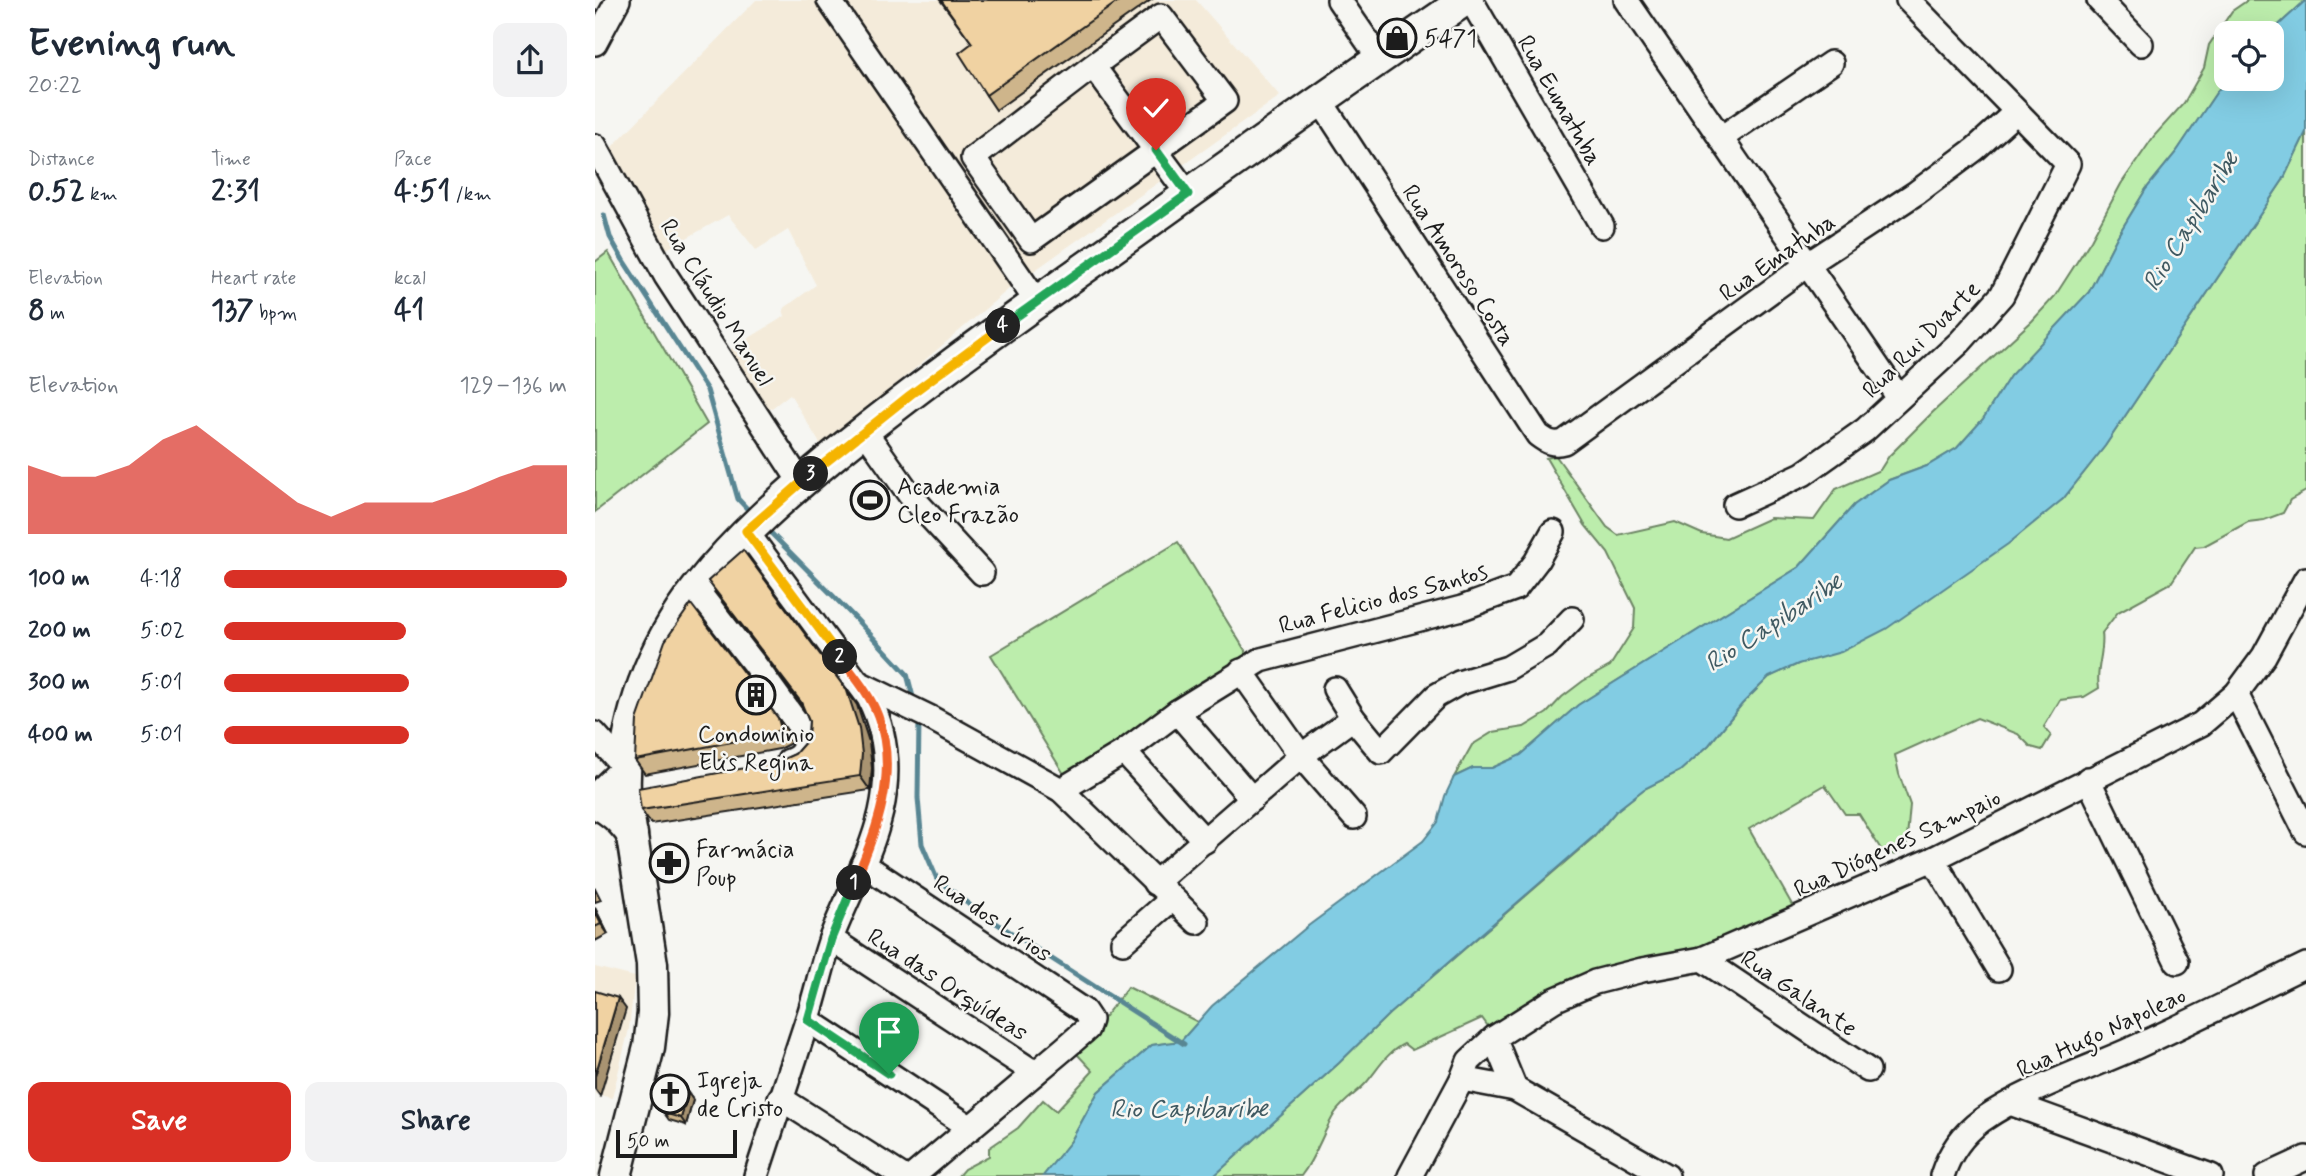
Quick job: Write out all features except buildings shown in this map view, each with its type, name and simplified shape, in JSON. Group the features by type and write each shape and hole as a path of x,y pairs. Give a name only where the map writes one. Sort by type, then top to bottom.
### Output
{"main road":[{"path":"616,1176 649,1047 653,1013 652,964 632,834 631,783 636,709 650,665 696,589 754,524 864,430 956,359 1379,58 1465,0"},
{"path":"595,803 621,819 632,834"}],"street":[{"path":"595,43 618,0"},
{"path":"829,0 1037,302"},
{"path":"1339,0 1379,58"},
{"name":"Rua Eumatuba","path":"1471,0 1602,226"},
{"path":"1626,0 1899,398"},
{"name":"Rua Rui Duarte","path":"1735,505 1803,474 1865,430 1960,342 2002,295 2068,164 1908,0"},
{"path":"2099,0 2141,44"},
{"path":"1161,16 1225,101 1156,150 1031,240 973,158 1161,16"},
{"path":"1721,138 1831,63"},
{"path":"1093,66 1188,194"},
{"name":"Rua Amoroso Costa","path":"1320,100 1538,435 1551,443 1564,442"},
{"name":"Rua Ematuba","path":"1564,442 1808,264 1916,193 1975,149 2016,112"},
{"name":"Rua Cláudio Manuel","path":"595,146 666,276 801,483"},
{"path":"864,430 909,495 982,573"},
{"path":"754,524 859,683 878,715 886,744 886,777 881,810 863,864 831,939 808,1020 756,1176"},
{"name":"Rua Felicio dos Santos","path":"1062,790 1124,752 1177,712 1261,660 1402,625 1462,608 1516,588 1536,562 1553,532"},
{"name":"Rua Diógenes Sampaio","path":"1410,1176 1469,1061 1494,1038 1554,1000 1595,982 1642,970 1702,960 1933,859 2201,724 2236,694 2264,656 2306,579"},
{"path":"696,589 806,734 803,752 796,759 770,766"},
{"path":"1335,688 1353,718 1381,752 1436,696 1458,683 1508,668 1547,645 1572,619"},
{"path":"1241,671 1301,756 1354,817"},
{"path":"859,683 929,717 1062,790 1197,922"},
{"path":"2236,694 2306,832"},
{"path":"1177,712 1252,799"},
{"path":"1123,942 1205,841 1301,756 1353,718"},
{"path":"595,734 631,783 595,795"},
{"path":"1124,752 1205,841"},
{"path":"2088,779 2177,962"},
{"path":"1933,859 1999,969"},
{"name":"Rua dos Lírios","path":"863,864 1084,1012 1090,1020 1087,1029 1035,1073"},
{"name":"Rua das Orquídeas","path":"831,939 1035,1073"},
{"name":"Rua Galante","path":"1702,960 1868,1070"},
{"name":"Rua Hugo Napoleao","path":"1942,1176 1948,1158 1966,1134 2010,1103 2142,1044 2306,965"},
{"path":"808,1020 971,1128"},
{"path":"1494,1038 1515,1089"},
{"path":"913,1176 1035,1073"},
{"path":"1462,1079 1515,1089 1667,1176"},
{"path":"780,1098 902,1176"},
{"path":"2010,1103 2211,1176"},
{"path":"2278,1174 2306,1158"}],"shaded area":[{"path":"756,0 1196,0 1280,96 1010,288 822,447 790,394 764,414 723,354 785,316 783,309 816,285 788,230 756,250 728,215 665,250 607,152"},
{"path":"595,967 635,977 629,1029 612,1098 595,1094"}],"green space":[{"path":"2248,0 2306,0 2283,21 2225,21 2232,11"},
{"path":"2214,38 2214,91 2217,91 2177,151 2146,189 2117,237 2089,292 2010,376 1983,419 1957,448 1927,466 1889,480 1854,505 1799,567 1578,705 1521,755 1492,768 1473,768 1454,777 1472,745 1493,732 1524,727 1547,713 1583,681 1610,666 1634,628 1635,608 1608,553 1585,525 1546,458 1556,456 1607,527 1618,535 1675,522 1702,534 1726,538 1770,518 1814,520 1836,489 1880,470 1889,456 1933,412 2032,321 2055,296 2091,240 2121,184 2154,136 2184,103 2204,68 2209,45"},
{"path":"2306,132 2306,491 2290,500 2283,513 2248,522 2204,546 2195,547 2171,583 2118,612 2102,633 2099,688 2084,697 2060,700 2044,727 2051,735 2042,750 2031,747 2018,734 1977,718 1895,755 1910,805 1906,849 1895,855 1882,851 1859,814 1845,814 1825,785 1749,829 1795,910 1699,951 1490,1029 1482,1018 1412,1050 1404,1044 1388,1056 1366,1083 1339,1108 1301,1176 1214,1176 1389,1014 1594,837 1616,811 1644,789 1680,771 1709,745 1742,704 1769,677 1798,664 2063,499 2105,446 2283,180"},
{"path":"608,252 707,424 595,512 595,262"},
{"path":"1178,542 1251,660 1064,774 991,655"},
{"path":"1128,987 1198,1022 1181,1041 1152,1045 1098,1092 1071,1141 1043,1176 958,1176 964,1169 989,1156 989,1148 1018,1128 1043,1100 1056,1111 1093,1071 1076,1053"}],"water":[{"name":"Rio Capibaribe","path":"2306,0 2306,132 2283,180 2105,446 2063,499 2008,544 1886,629 1841,652 1798,664 1769,677 1742,704 1709,745 1680,771 1644,789 1616,811 1594,836 1389,1014 1214,1176 1043,1176 1071,1141 1098,1092 1152,1045 1181,1041 1212,1006 1308,926 1423,841 1438,822 1445,796 1454,777 1473,768 1492,768 1521,755 1578,705 1799,567 1854,505 1889,480 1927,466 1957,448 1983,419 2010,376 2089,292 2117,237 2146,189 2177,151 2217,91 2284,91 2283,21"}],"waterway":[{"path":"604,215 610,237 623,260 707,390 738,499 753,515"},
{"path":"765,527 907,674 914,701"},
{"path":"919,720 918,798 922,844 937,879 976,910 1184,1044"}],"place":[{"name":"5471","path":"1397,38"},
{"name":"Academia Cleo Frazão","path":"870,500"},
{"name":"Condominio Elis Regina","path":"756,695"},
{"name":"Farmácia Poup","path":"669,863"},
{"name":"Igreja de Cristo","path":"670,1094"}],"route":[{"path":"889,1074 808,1020 831,939 874,837 886,777 886,744 878,715 869,698 746,531 864,430 956,359 1188,194 1156,150"}]}
